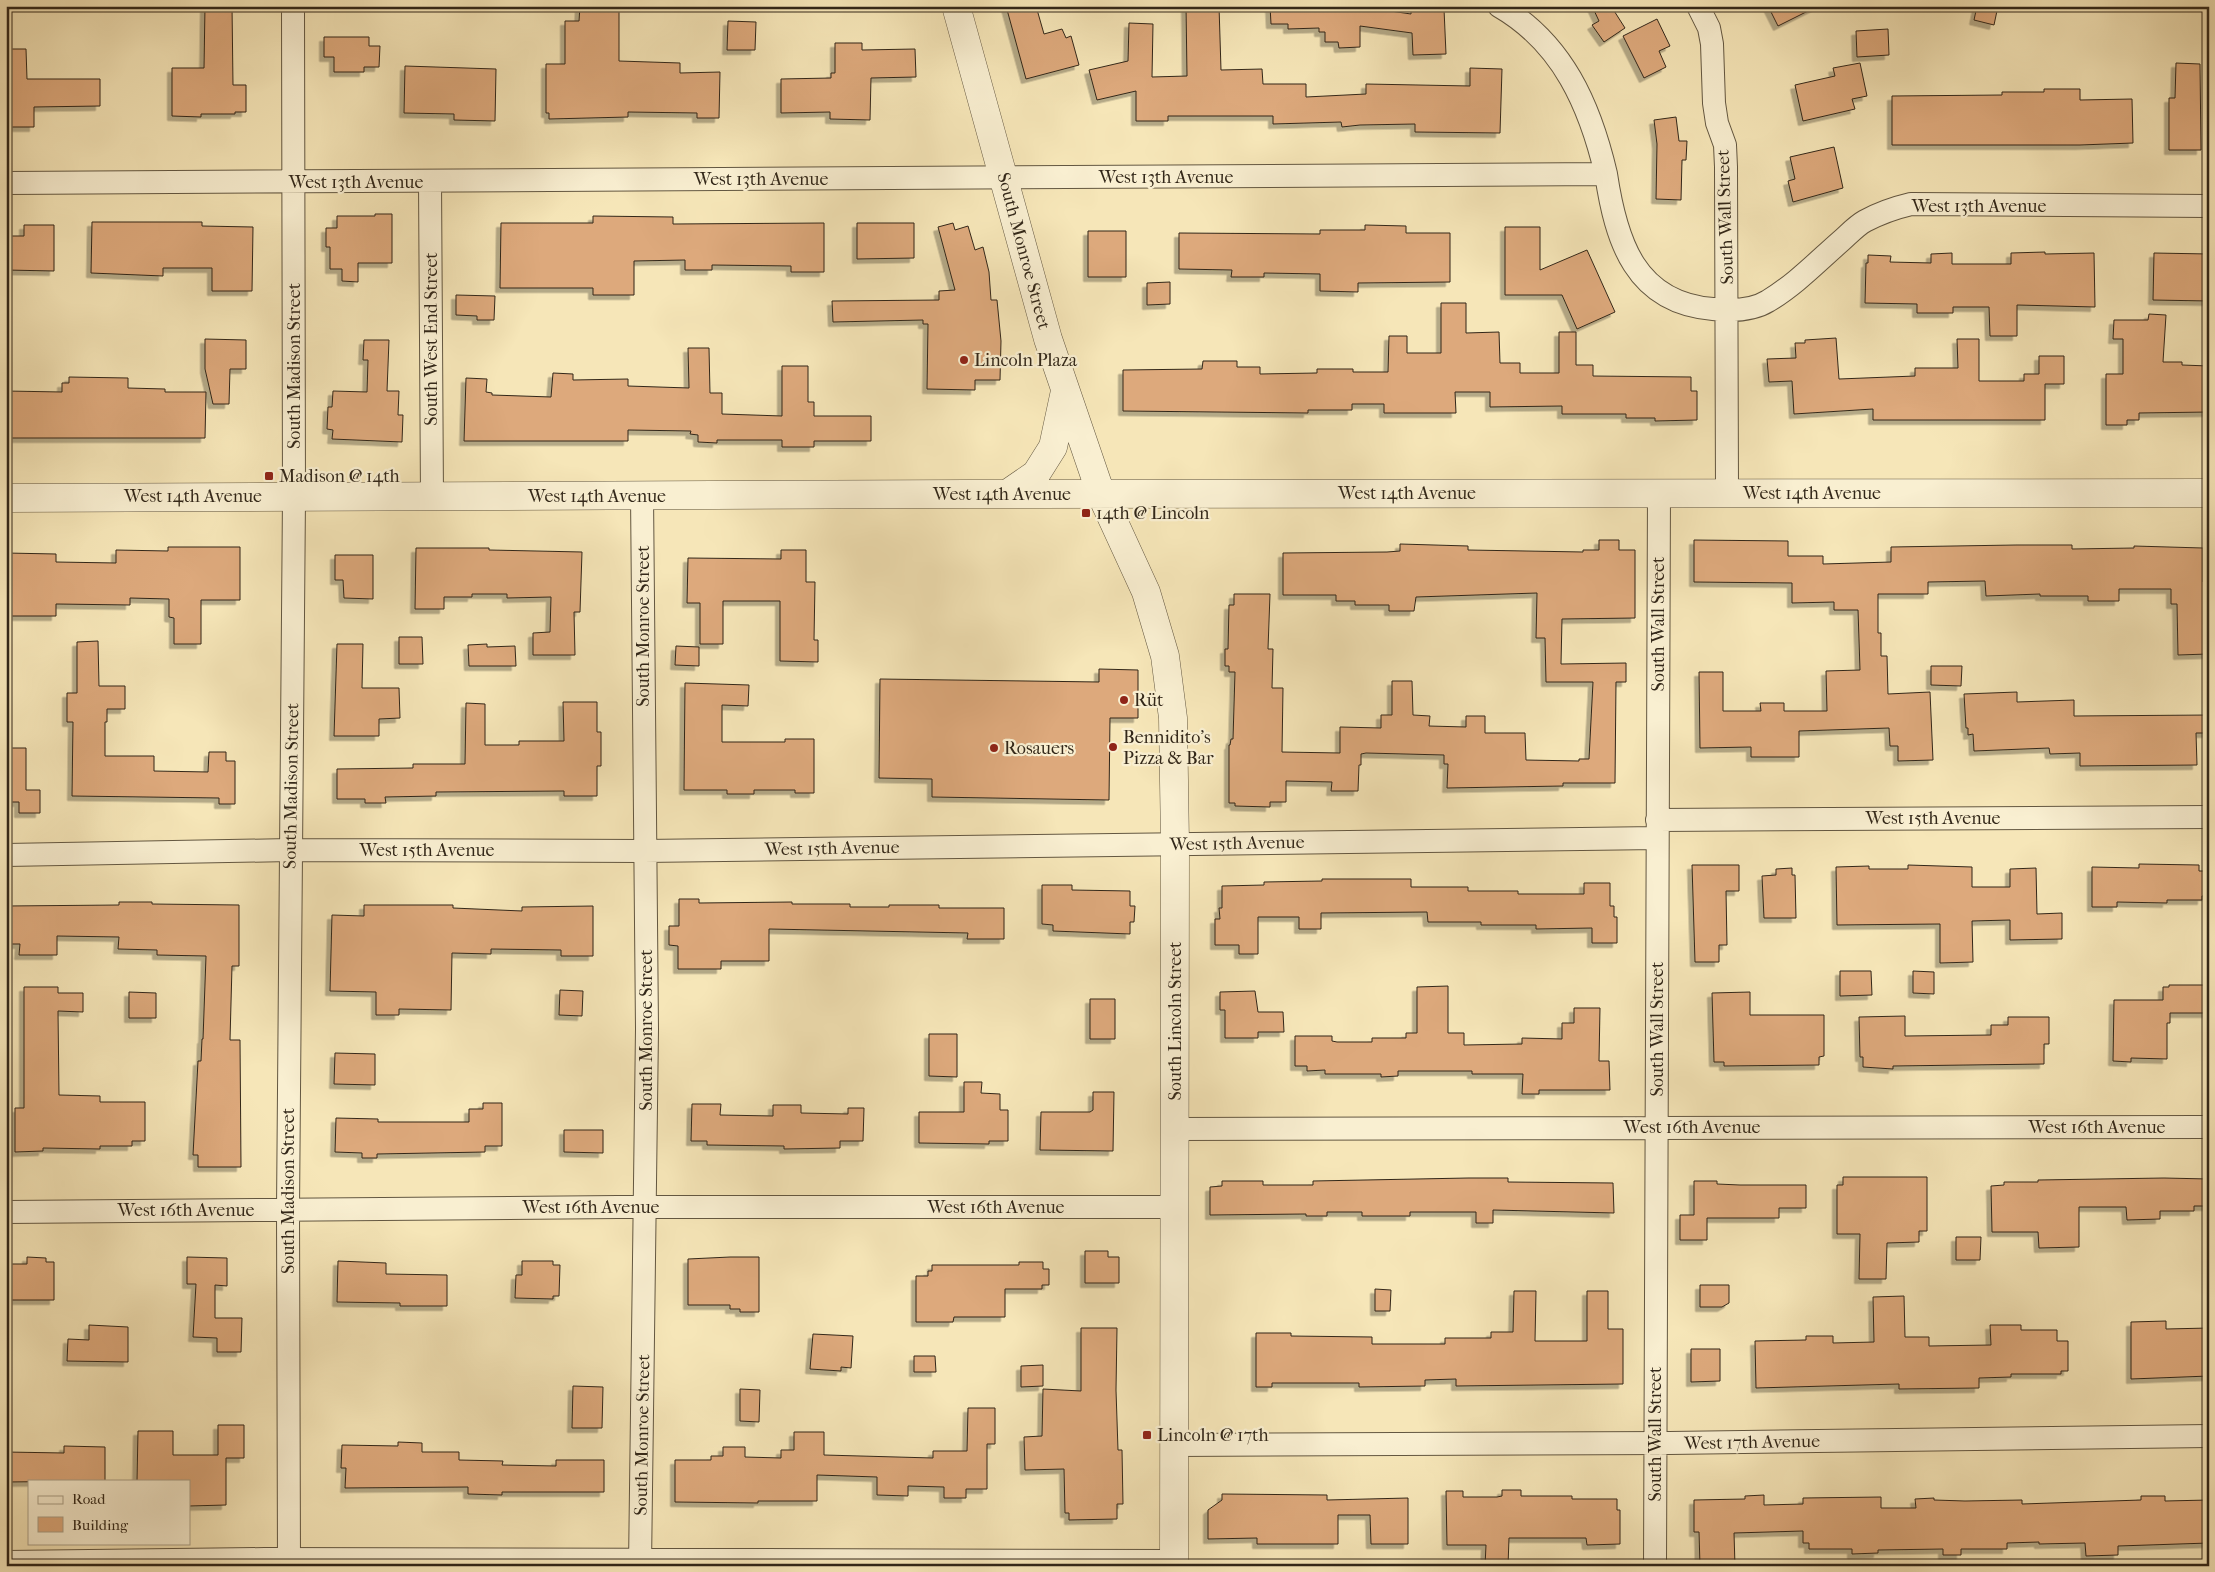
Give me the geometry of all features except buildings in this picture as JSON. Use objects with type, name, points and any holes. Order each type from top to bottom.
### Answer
[{"type":"street","name":"South Madison Street","points":[[289,1562],[288,1210],[294,496],[293,6]]},
{"type":"street","name":"South Monroe Street","points":[[956,6],[1048,339],[1101,494]]},
{"type":"street","points":[[1500,6],[1519,18],[1559,58],[1586,105],[1599,143],[1606,174]]},
{"type":"street","name":"South Wall Street","points":[[1698,6],[1709,28],[1712,44],[1714,103],[1717,123],[1725,145],[1727,492]]},
{"type":"street","name":"West 13th Avenue","points":[[6,183],[1606,174],[1609,195],[1622,240],[1634,267],[1654,288],[1679,303],[1698,308],[1727,310],[1745,309],[1766,302],[1782,292],[1863,222],[1889,209],[1911,204],[2209,206]]},
{"type":"street","name":"South West End Street","points":[[430,181],[432,497]]},
{"type":"street","points":[[1007,494],[1036,474],[1053,447],[1065,391]]},
{"type":"street","name":"South Wall Street","points":[[1655,1566],[1659,492]]},
{"type":"street","name":"West 14th Avenue","points":[[6,498],[1659,492],[2209,493]]},
{"type":"street","name":"South Lincoln Street","points":[[1101,494],[1146,592],[1164,656],[1173,718],[1176,843],[1175,1564]]},
{"type":"street","name":"South Monroe Street","points":[[640,1563],[647,1029],[642,495]]},
{"type":"street","name":"West 15th Avenue","points":[[6,855],[290,850],[644,851],[1176,843],[1657,829],[2209,817]]},
{"type":"street","name":"West 16th Avenue","points":[[1175,1129],[2209,1127]]},
{"type":"street","name":"West 16th Avenue","points":[[6,1212],[644,1207],[1176,1207]]},
{"type":"street","name":"West 17th Avenue","points":[[1175,1445],[1655,1443],[2209,1436]]},
{"type":"street","points":[[6,1562],[1175,1564]]},
{"type":"place","name":"Lincoln Plaza","points":[[964,360]]},
{"type":"place","name":"Madison @ 14th","points":[[269,476]]},
{"type":"place","name":"14th @ Lincoln","points":[[1086,513]]},
{"type":"place","name":"Rüt","points":[[1124,700]]},
{"type":"place","name":"Bennidito's Pizza & Bar","points":[[1113,747]]},
{"type":"place","name":"Rosauers","points":[[994,748]]},
{"type":"place","name":"Lincoln @ 17th","points":[[1147,1435]]}]
